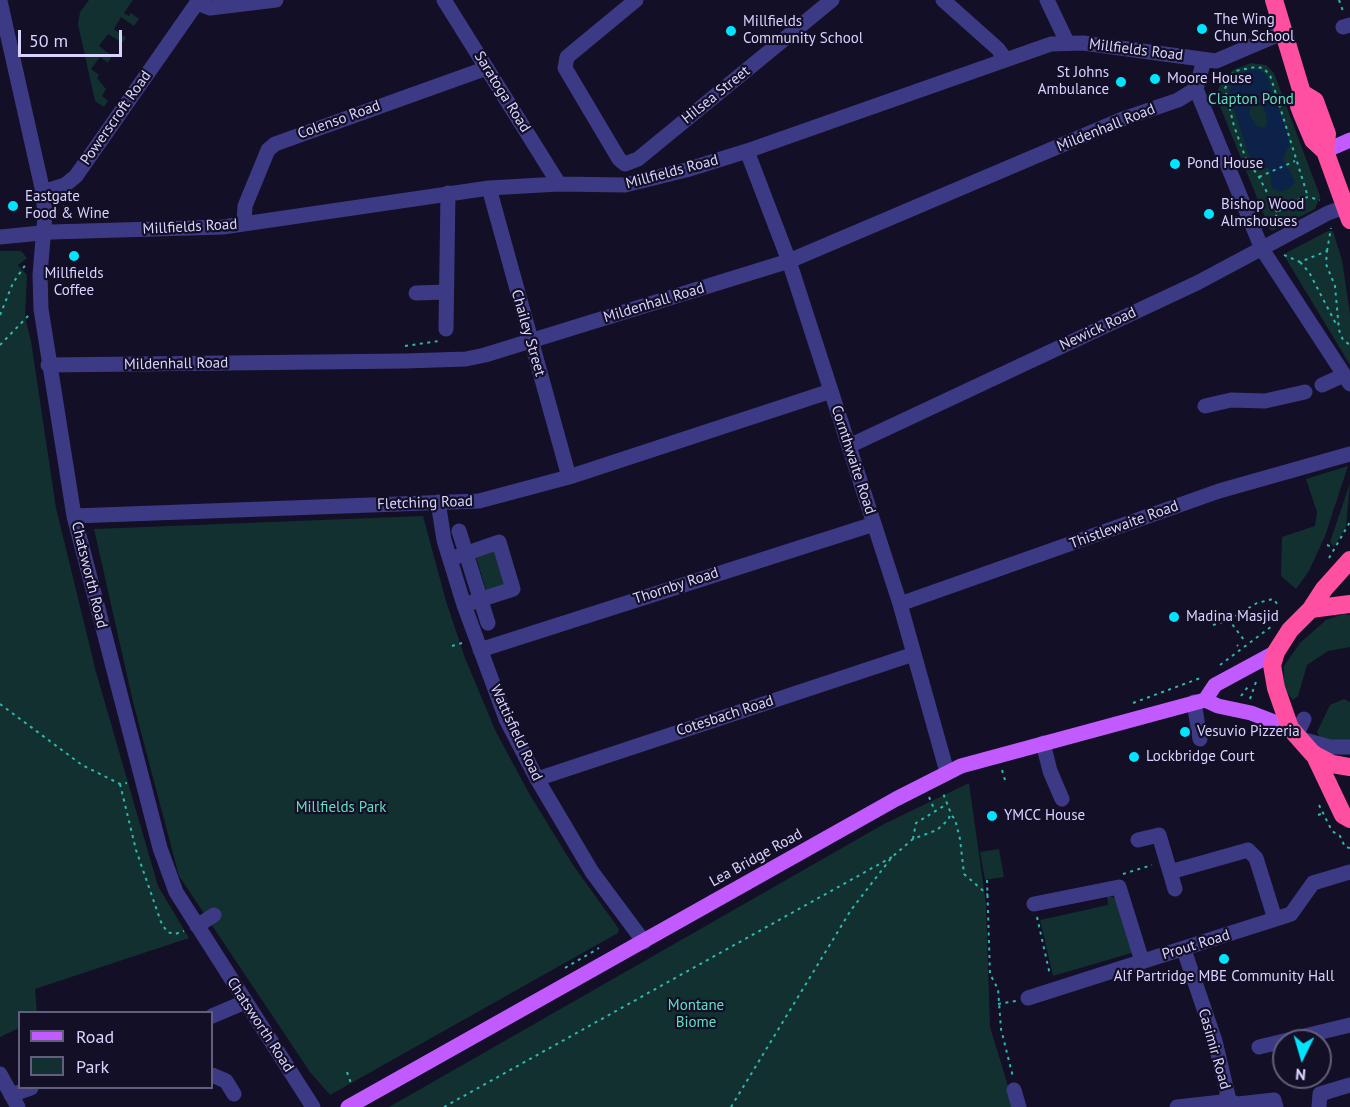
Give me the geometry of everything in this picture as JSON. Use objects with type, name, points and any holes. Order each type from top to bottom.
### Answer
[{"type":"highway","points":[[1274,0],[1302,93],[1299,106],[1308,130],[1325,151],[1348,213]]},
{"type":"highway","points":[[1350,560],[1324,589],[1311,609],[1290,630],[1276,652],[1272,665],[1274,680],[1298,730],[1313,754],[1342,815],[1350,819]]},
{"type":"highway","points":[[1311,609],[1350,604]]},
{"type":"highway","points":[[1313,754],[1332,764],[1350,766]]},
{"type":"main road","points":[[1325,151],[1350,140]]},
{"type":"main road","name":"Lea Bridge Road","points":[[348,1107],[948,772],[1043,743],[1200,701],[1215,685],[1276,652]]},
{"type":"main road","points":[[1200,701],[1251,713],[1298,730]]},
{"type":"street","points":[[198,1],[210,8],[276,0]]},
{"type":"street","name":"Saratoga Road","points":[[444,0],[559,184]]},
{"type":"street","name":"Hilsea Street","points":[[636,0],[567,57],[565,68],[619,159],[625,164],[638,159],[832,0]]},
{"type":"street","points":[[943,0],[998,49],[1005,59]]},
{"type":"street","points":[[1047,0],[1067,42]]},
{"type":"street","name":"Chatsworth Road","points":[[0,1],[43,192],[44,233],[40,275],[48,365],[74,516],[169,880],[191,928],[221,975],[245,1002],[313,1107]]},
{"type":"street","name":"Powerscroft Road","points":[[43,192],[65,185],[76,176],[198,1]]},
{"type":"street","name":"Millfields Road","points":[[0,237],[244,224],[489,188],[559,184],[625,185],[686,170],[747,151],[1051,44],[1067,42],[1216,61],[1284,32]]},
{"type":"street","points":[[1204,60],[1196,89],[1248,221],[1262,249],[1347,379],[1322,386]]},
{"type":"street","name":"Colenso Road","points":[[244,224],[245,207],[268,150],[275,144],[487,69]]},
{"type":"street","name":"Mildenhall Road","points":[[48,365],[405,361],[466,358],[530,342],[789,261],[1123,119],[1178,100],[1196,89]]},
{"type":"street","name":"Cornthwaite Road","points":[[747,151],[789,261],[849,446],[900,604],[948,772]]},
{"type":"street","name":"Chailey Street","points":[[489,188],[569,477]]},
{"type":"street","points":[[446,329],[448,194]]},
{"type":"street","name":"Newick Road","points":[[849,446],[1262,249],[1348,213]]},
{"type":"street","points":[[416,293],[446,292]]},
{"type":"street","name":"Fletching Road","points":[[74,516],[479,501],[569,477],[831,391]]},
{"type":"street","points":[[1205,406],[1231,400],[1265,401],[1305,392]]},
{"type":"street","name":"Thistlewaite Road","points":[[900,604],[1219,491],[1350,454]]},
{"type":"street","name":"Wattisfield Road","points":[[438,502],[450,558],[464,605],[506,719],[537,779],[592,872],[644,942]]},
{"type":"street","name":"Thornby Road","points":[[480,650],[874,524]]},
{"type":"street","points":[[459,531],[488,622]]},
{"type":"street","points":[[450,558],[499,542],[513,589],[464,605]]},
{"type":"street","name":"Cotesbach Road","points":[[537,779],[914,654]]},
{"type":"street","points":[[1200,701],[1200,739]]},
{"type":"street","points":[[1298,730],[1330,747],[1350,747]]},
{"type":"street","points":[[1043,743],[1062,799]]},
{"type":"street","points":[[1138,840],[1159,835],[1175,889]]},
{"type":"street","points":[[1168,866],[1248,850],[1256,858],[1275,919]]},
{"type":"street","name":"Prout Road","points":[[1028,998],[1142,961],[1184,950],[1275,919],[1295,910],[1313,883],[1350,872]]},
{"type":"street","points":[[1034,904],[1119,886],[1142,961]]},
{"type":"street","points":[[191,928],[214,915]]},
{"type":"street","name":"Casimir Road","points":[[1177,1107],[1226,1100],[1228,1096],[1215,1041],[1184,950]]},
{"type":"street","points":[[213,1016],[245,1002]]},
{"type":"street","points":[[1259,1047],[1350,1025]]},
{"type":"street","points":[[0,1074],[14,1101],[30,1089]]},
{"type":"street","points":[[213,1075],[226,1081],[234,1094]]},
{"type":"street","points":[[1319,1107],[1320,1094],[1350,1085]]},
{"type":"street","points":[[1014,1089],[1019,1107]]},
{"type":"street","points":[[1226,1100],[1238,1104],[1274,1100],[1276,1107]]},
{"type":"path","points":[[1277,212],[1259,177],[1246,159],[1226,96],[1226,83],[1240,69],[1263,68],[1272,79],[1308,197]]},
{"type":"path","points":[[1228,128],[1234,126]]},
{"type":"path","points":[[1259,177],[1296,160]]},
{"type":"path","points":[[1272,230],[1277,212],[1294,201],[1308,197],[1320,200]]},
{"type":"path","points":[[1331,231],[1326,264],[1335,286],[1337,325]]},
{"type":"path","points":[[1300,262],[1327,251]]},
{"type":"path","points":[[1286,255],[1300,262],[1309,272],[1343,340],[1350,345]]},
{"type":"path","points":[[0,315],[13,283],[29,260]]},
{"type":"path","points":[[0,345],[28,315]]},
{"type":"path","points":[[405,361],[405,344],[446,340],[446,329]]},
{"type":"path","points":[[1325,565],[1350,522]]},
{"type":"path","points":[[1327,545],[1332,547]]},
{"type":"path","points":[[1213,625],[1228,620],[1257,603],[1273,599],[1280,607]]},
{"type":"path","points":[[1228,620],[1244,640]]},
{"type":"path","points":[[1218,668],[1274,625]]},
{"type":"path","points":[[453,646],[460,643]]},
{"type":"path","points":[[1246,703],[1254,692],[1258,672]]},
{"type":"path","points":[[1130,705],[1206,676]]},
{"type":"path","points":[[1238,701],[1250,684],[1247,679]]},
{"type":"path","points":[[0,704],[82,765],[120,784],[127,783]]},
{"type":"path","points":[[1002,772],[1005,780]]},
{"type":"path","points":[[120,784],[136,850],[162,922],[167,932],[176,934],[191,928]]},
{"type":"path","points":[[943,793],[951,816],[955,819],[964,874],[988,896]]},
{"type":"path","points":[[930,799],[935,811]]},
{"type":"path","points":[[913,839],[916,823],[947,804]]},
{"type":"path","points":[[444,1107],[892,857],[913,839],[938,830],[951,816]]},
{"type":"path","points":[[731,1107],[851,910],[892,857]]},
{"type":"path","points":[[1119,886],[1124,873],[1168,866]]},
{"type":"path","points":[[987,880],[990,974],[998,989],[1001,1029],[1014,1089]]},
{"type":"path","points":[[1034,904],[1054,990]]},
{"type":"path","points":[[347,1072],[352,1086]]},
{"type":"green space","points":[[89,0],[133,0],[124,13],[129,16],[131,13],[139,19],[134,26],[121,17],[114,29],[126,38],[122,43],[108,34],[99,46],[112,56],[108,63],[100,57],[91,69],[99,75],[97,78],[106,89],[102,96],[108,101],[104,107],[95,101],[78,24],[80,12]]},
{"type":"green space","name":"Clapton Pond","points":[[1251,63],[1266,65],[1274,73],[1320,196],[1315,209],[1274,230],[1270,230],[1219,104],[1218,90],[1223,79],[1233,70]]},
{"type":"green space","points":[[1328,231],[1333,231],[1342,260],[1350,314],[1350,365],[1285,257],[1286,253]]},
{"type":"green space","points":[[0,251],[21,251],[27,258],[18,265],[27,275],[25,317],[31,341],[56,508],[96,672],[158,886],[189,938],[35,989],[37,1011],[18,1011],[18,1028],[0,1037]]},
{"type":"green space","points":[[1348,466],[1325,536],[1309,571],[1296,589],[1281,576],[1282,537],[1315,526],[1317,512],[1306,479]]},
{"type":"green space","points":[[1350,483],[1346,527],[1334,547],[1330,542]]},
{"type":"green space","name":"Millfields Park","points":[[423,516],[446,601],[465,658],[496,732],[530,795],[573,865],[619,929],[618,933],[330,1095],[310,1072],[179,876],[133,702],[94,529]]},
{"type":"green space","points":[[497,547],[509,587],[487,593],[475,554]]},
{"type":"green space","points":[[1344,614],[1350,615],[1350,647],[1328,651],[1307,665],[1298,696],[1293,700],[1284,689],[1284,666],[1300,643],[1326,620]]},
{"type":"green space","points":[[1344,699],[1350,702],[1350,740],[1341,743],[1320,738],[1317,732],[1330,705]]},
{"type":"green space","name":"Montane Biome","points":[[969,783],[986,904],[990,1027],[1013,1102],[1012,1107],[389,1107],[884,824]]},
{"type":"green space","points":[[999,849],[1004,877],[985,880],[980,852]]},
{"type":"green space","points":[[1107,895],[1119,900],[1135,952],[1053,976],[1040,920],[1108,905]]},
{"type":"water","name":"Clapton Pond","points":[[1250,69],[1260,70],[1267,76],[1288,135],[1289,145],[1283,160],[1295,181],[1292,187],[1280,192],[1272,188],[1270,169],[1254,164],[1250,159],[1230,97],[1229,88],[1233,77]],"holes":[[[1253,103],[1262,106],[1266,113],[1267,123],[1264,128],[1258,127],[1249,111]]]},
{"type":"place","name":"The Wing Chun School","points":[[1202,29]]},
{"type":"place","name":"Millfields Community School","points":[[731,31]]},
{"type":"place","name":"Moore House","points":[[1155,79]]},
{"type":"place","name":"St Johns Ambulance","points":[[1121,82]]},
{"type":"place","name":"Pond House","points":[[1175,164]]},
{"type":"place","name":"Eastgate Food & Wine","points":[[13,206]]},
{"type":"place","name":"Bishop Wood Almshouses","points":[[1209,214]]},
{"type":"place","name":"Millfields Coffee","points":[[74,256]]},
{"type":"place","name":"Madina Masjid","points":[[1174,617]]},
{"type":"place","name":"Vesuvio Pizzeria","points":[[1185,732]]},
{"type":"place","name":"Lockbridge Court","points":[[1134,757]]},
{"type":"place","name":"YMCC House","points":[[992,816]]},
{"type":"place","name":"Alf Partridge MBE Community Hall","points":[[1224,959]]}]
